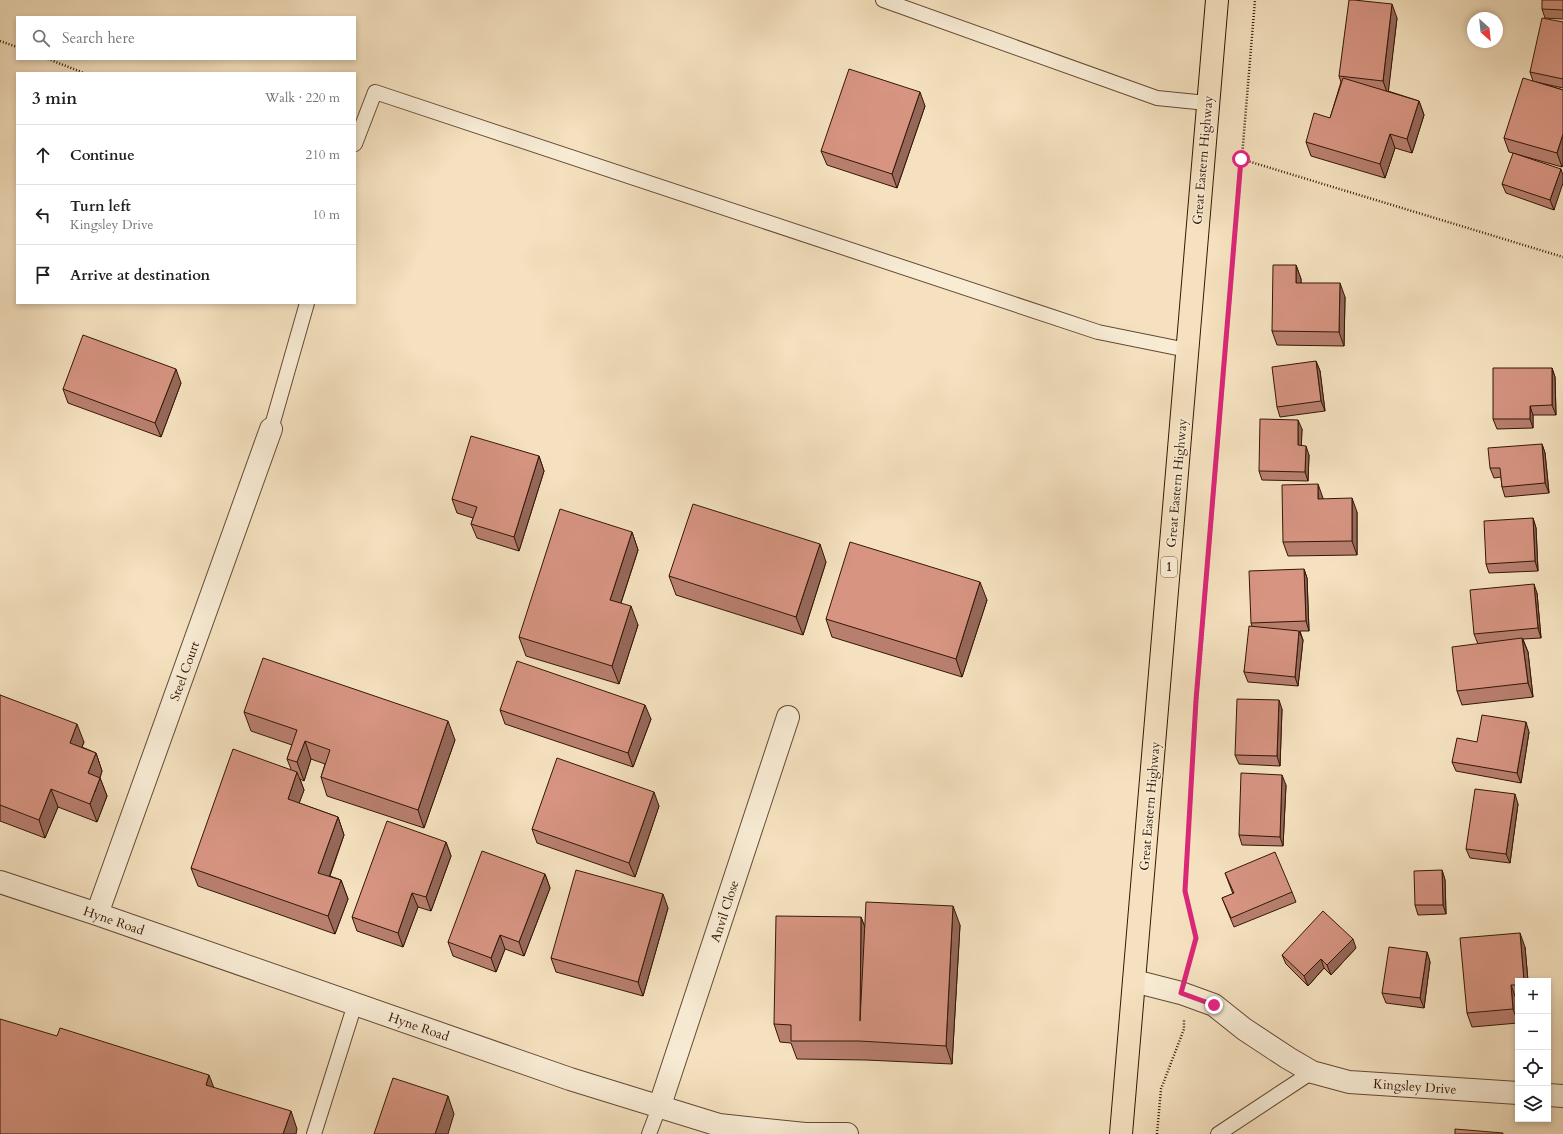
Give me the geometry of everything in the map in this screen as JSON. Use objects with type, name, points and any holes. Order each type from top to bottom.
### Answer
[{"type":"highway","name":"Great Eastern Highway","points":[[1121,1134],[1207,103],[1217,0]]},
{"type":"street","name":"Steel Court","points":[[97,914],[271,429]]},
{"type":"street","name":"Anvil Close","points":[[660,1105],[788,717]]},
{"type":"street","name":"Hyne Road","points":[[0,882],[97,914],[570,1079],[660,1105],[719,1125],[805,1134],[847,1134]]},
{"type":"street","name":"Kingsley Drive","points":[[1134,981],[1181,993],[1214,1005],[1244,1029],[1312,1072],[1349,1082],[1515,1093]]},
{"type":"street","points":[[1551,1095],[1563,1096]]},
{"type":"lane","points":[[883,0],[1157,98],[1207,103]]},
{"type":"lane","points":[[356,141],[375,92],[1098,332],[1187,350]]},
{"type":"lane","points":[[271,429],[307,304]]},
{"type":"lane","points":[[314,1134],[355,1004]]},
{"type":"lane","points":[[1218,1134],[1312,1072]]},
{"type":"lane","points":[[649,1134],[660,1105]]},
{"type":"path","points":[[1157,1134],[1161,1089],[1184,1029],[1181,993],[1196,938],[1185,891],[1196,700],[1255,0]]},
{"type":"path","points":[[0,41],[16,47]]},
{"type":"path","points":[[51,60],[81,72]]},
{"type":"path","points":[[1241,159],[1563,257]]},
{"type":"building","points":[[1349,0],[1392,4],[1383,81],[1339,76]]},
{"type":"building","points":[[1542,0],[1563,0],[1563,10],[1542,9]]},
{"type":"building","points":[[1542,18],[1563,22],[1563,79],[1530,72]]},
{"type":"building","points":[[849,69],[920,92],[892,174],[821,151]]},
{"type":"building","points":[[1343,78],[1419,101],[1407,139],[1390,134],[1380,164],[1306,142],[1314,113],[1330,118]]},
{"type":"building","points":[[1523,78],[1563,90],[1563,134],[1557,153],[1504,138]]},
{"type":"building","points":[[1513,153],[1561,169],[1550,200],[1502,184]]},
{"type":"building","points":[[1273,265],[1296,265],[1296,283],[1340,283],[1339,332],[1272,331]]},
{"type":"building","points":[[83,335],[176,369],[155,423],[63,389]]},
{"type":"building","points":[[1316,361],[1321,401],[1277,407],[1272,367]]},
{"type":"building","points":[[1493,368],[1552,368],[1552,405],[1530,406],[1530,419],[1493,419]]},
{"type":"building","points":[[1260,419],[1298,420],[1298,445],[1306,446],[1305,472],[1259,471]]},
{"type":"building","points":[[471,436],[539,456],[514,537],[471,524],[477,507],[452,499]]},
{"type":"building","points":[[1542,444],[1545,483],[1502,487],[1500,468],[1490,468],[1488,448]]},
{"type":"building","points":[[1318,484],[1318,499],[1352,498],[1352,541],[1283,542],[1282,485]]},
{"type":"building","points":[[693,504],[820,544],[796,617],[669,576]]},
{"type":"building","points":[[560,509],[632,532],[610,600],[631,606],[612,666],[519,637]]},
{"type":"building","points":[[1533,518],[1535,561],[1486,564],[1484,521]]},
{"type":"building","points":[[850,542],[980,582],[956,659],[826,619]]},
{"type":"building","points":[[1304,569],[1306,621],[1251,623],[1249,571]]},
{"type":"building","points":[[1534,584],[1538,628],[1474,634],[1470,590]]},
{"type":"building","points":[[1249,626],[1299,631],[1295,677],[1244,672]]},
{"type":"building","points":[[1522,638],[1528,683],[1457,691],[1452,647]]},
{"type":"building","points":[[263,658],[448,721],[418,810],[321,777],[330,750],[305,741],[297,762],[287,759],[297,730],[244,712]]},
{"type":"building","points":[[517,661],[645,705],[628,753],[500,710]]},
{"type":"building","points":[[0,695],[77,724],[70,743],[96,753],[88,773],[100,778],[90,804],[51,789],[39,820],[0,805]]},
{"type":"building","points":[[1237,699],[1279,700],[1277,756],[1235,755]]},
{"type":"building","points":[[1482,715],[1526,722],[1517,773],[1452,762],[1457,738],[1477,742]]},
{"type":"building","points":[[233,749],[297,772],[288,799],[338,817],[318,873],[341,880],[328,916],[191,868]]},
{"type":"building","points":[[557,758],[654,792],[629,863],[532,829]]},
{"type":"building","points":[[1241,773],[1282,775],[1280,837],[1239,835]]},
{"type":"building","points":[[1475,789],[1515,794],[1506,854],[1466,849]]},
{"type":"building","points":[[387,821],[446,842],[426,897],[412,893],[398,933],[352,917]]},
{"type":"building","points":[[482,851],[545,874],[519,942],[500,935],[491,958],[448,942]]},
{"type":"building","points":[[1275,852],[1292,892],[1231,918],[1222,898],[1234,893],[1225,873]]},
{"type":"building","points":[[576,870],[663,894],[638,982],[551,958]]},
{"type":"building","points":[[1442,870],[1443,905],[1415,905],[1414,871]]},
{"type":"building","points":[[866,902],[953,906],[946,1046],[859,1041],[791,1041],[791,1025],[774,1024],[776,916],[861,917],[860,1021]]},
{"type":"building","points":[[1323,911],[1353,939],[1327,965],[1321,959],[1304,976],[1282,955]]},
{"type":"building","points":[[1520,933],[1524,978],[1515,978],[1515,985],[1511,985],[1513,1009],[1467,1013],[1460,938]]},
{"type":"building","points":[[1389,947],[1427,952],[1420,998],[1382,993]]},
{"type":"building","points":[[0,1019],[57,1036],[60,1028],[209,1075],[206,1085],[291,1111],[283,1134],[0,1134]]},
{"type":"building","points":[[393,1078],[448,1096],[435,1134],[374,1134]]},
{"type":"building","points":[[1455,1129],[1503,1133],[1503,1134],[1455,1134]]},
{"type":"route","points":[[1214,1005],[1181,993],[1196,938],[1185,891],[1196,700],[1241,159]]}]
